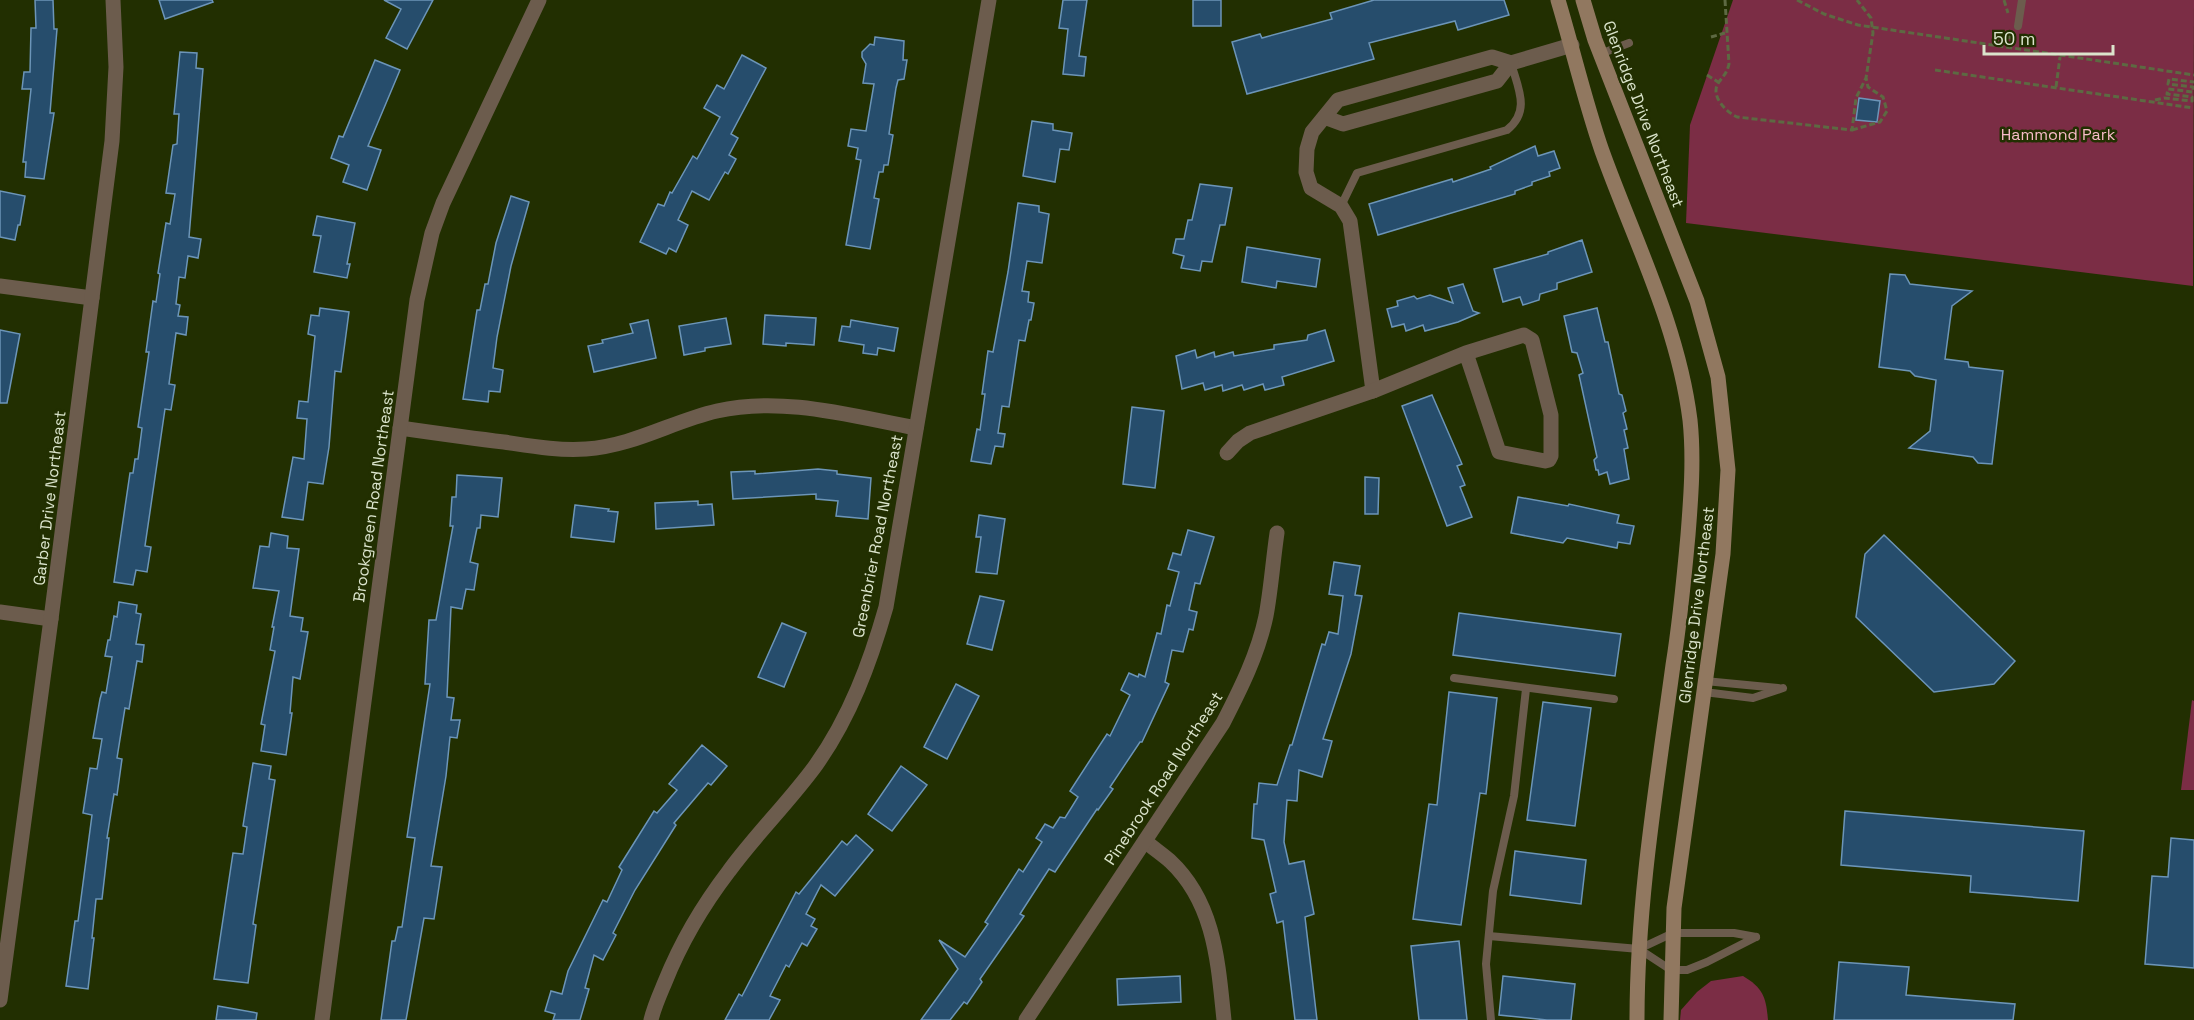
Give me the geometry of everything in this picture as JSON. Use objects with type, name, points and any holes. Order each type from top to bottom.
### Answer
[{"type":"main road","name":"Glenridge Drive Northeast","points":[[1558,0],[1602,149],[1665,312],[1682,376],[1690,420],[1692,488],[1682,610],[1647,847],[1639,949],[1637,1020]]},
{"type":"main road","name":"Glenridge Drive Northeast","points":[[1584,0],[1600,54],[1697,302],[1718,377],[1728,470],[1723,554],[1674,908],[1671,1020]]},
{"type":"street","name":"Garber Drive Northeast","points":[[0,1000],[4,933],[51,619],[112,141],[116,67],[113,0]]},
{"type":"street","name":"Brookgreen Road Northeast","points":[[322,1020],[417,300],[432,233],[443,203],[539,0]]},
{"type":"street","name":"Greenbrier Road Northeast","points":[[651,1020],[674,960],[702,909],[729,870],[816,765],[839,728],[858,690],[874,649],[886,607],[989,0]]},
{"type":"street","points":[[1373,391],[1350,221],[1341,206],[1311,188],[1306,172],[1307,149],[1312,132],[1338,100],[1492,57],[1511,63],[1572,45]]},
{"type":"street","points":[[1324,117],[1343,124],[1497,81],[1511,63]]},
{"type":"street","points":[[0,286],[92,298]]},
{"type":"street","points":[[1227,453],[1238,441],[1250,433],[1373,391],[1466,353],[1524,336],[1532,340],[1551,415],[1551,456],[1549,460],[1499,452],[1466,353]]},
{"type":"street","points":[[400,428],[550,449],[587,450],[632,441],[715,411],[742,406],[768,405],[807,408],[916,428]]},
{"type":"street","name":"Pinebrook Road Northeast","points":[[1026,1020],[1223,723],[1244,682],[1266,615],[1277,533]]},
{"type":"street","points":[[0,612],[51,619]]},
{"type":"street","points":[[1145,841],[1172,862],[1191,887],[1207,917],[1216,947],[1224,1020]]},
{"type":"lane","points":[[2018,26],[2022,0]]},
{"type":"lane","points":[[1600,54],[1629,43]]},
{"type":"lane","points":[[1341,206],[1357,173],[1507,130],[1520,114],[1522,101],[1511,63]]},
{"type":"lane","points":[[1454,678],[1614,699]]},
{"type":"lane","points":[[1705,687],[1783,688],[1753,698],[1705,687]]},
{"type":"lane","points":[[1491,1020],[1486,964],[1493,891],[1514,796],[1526,689]]},
{"type":"lane","points":[[1489,936],[1639,949],[1671,970],[1687,970],[1756,937],[1734,933],[1673,933],[1639,949]]},
{"type":"path","points":[[1725,0],[1728,68],[1718,82],[1716,92],[1727,113],[1737,117],[1852,130],[1880,122],[1887,111],[1883,97],[1868,87],[1866,78]]},
{"type":"path","points":[[1797,0],[1824,14],[1858,25],[2194,75]]},
{"type":"path","points":[[1852,130],[1856,98],[1866,78],[1873,33],[1870,18],[1857,0]]},
{"type":"path","points":[[1712,37],[1725,33]]},
{"type":"path","points":[[2056,87],[2060,56]]},
{"type":"path","points":[[1935,70],[2193,108]]},
{"type":"path","points":[[1707,75],[1718,82]]},
{"type":"path","points":[[2152,101],[2164,98],[2192,101],[2192,97],[2167,94],[2168,89],[2193,92],[2193,87],[2168,84],[2169,79],[2194,82]]},
{"type":"green space","name":"Hammond Park","points":[[1733,0],[2194,0],[2193,286],[1686,223],[1690,125]]},
{"type":"green space","points":[[2192,700],[2194,701],[2194,790],[2181,790]]},
{"type":"green space","points":[[1743,976],[1762,994],[1768,1020],[1680,1020],[1681,1010],[1697,992],[1711,981]]},
{"type":"building","points":[[35,0],[53,0],[54,29],[57,29],[50,113],[54,113],[44,179],[25,177],[26,162],[23,162],[31,89],[22,89],[24,72],[30,72],[31,28],[36,28]]},
{"type":"building","points":[[159,0],[212,0],[213,2],[165,19]]},
{"type":"building","points":[[384,0],[433,0],[407,49],[386,38],[401,9]]},
{"type":"building","points":[[1063,0],[1087,0],[1079,56],[1086,57],[1084,76],[1063,74],[1068,29],[1059,28]]},
{"type":"building","points":[[1193,0],[1221,0],[1221,26],[1193,26]]},
{"type":"building","points":[[1374,0],[1504,0],[1509,15],[1458,30],[1455,21],[1369,43],[1374,59],[1247,94],[1232,42],[1260,34],[1262,38],[1332,19],[1330,13]]},
{"type":"building","points":[[875,37],[904,41],[903,60],[907,60],[904,79],[898,80],[896,88],[889,134],[893,135],[888,165],[884,165],[883,172],[879,172],[874,198],[879,199],[870,249],[846,245],[861,160],[856,159],[858,148],[848,146],[851,129],[866,131],[874,84],[863,83],[866,64],[862,52],[870,44],[874,45]]},
{"type":"building","points":[[180,52],[197,53],[196,68],[203,69],[189,237],[201,239],[198,258],[188,256],[185,278],[179,277],[176,304],[180,305],[178,316],[188,317],[186,335],[176,333],[169,384],[175,385],[171,410],[165,409],[145,546],[151,547],[147,572],[136,570],[133,585],[114,582],[130,473],[133,473],[135,459],[138,459],[142,428],[138,427],[149,352],[146,352],[153,301],[156,302],[166,223],[170,224],[175,194],[166,193],[173,145],[177,144],[179,114],[174,114]]},
{"type":"building","points":[[742,55],[766,68],[731,134],[738,138],[729,155],[736,159],[728,174],[725,172],[709,200],[692,191],[678,220],[688,225],[676,252],[669,248],[666,254],[640,242],[658,204],[664,206],[670,192],[672,193],[693,156],[697,159],[720,117],[704,108],[717,85],[724,89]]},
{"type":"building","points":[[375,60],[400,70],[368,146],[381,150],[367,190],[343,182],[349,165],[331,158],[339,136],[343,137]]},
{"type":"building","points":[[1859,98],[1880,101],[1877,122],[1856,120]]},
{"type":"building","points":[[1032,121],[1053,124],[1053,130],[1072,133],[1069,150],[1060,149],[1055,182],[1023,176]]},
{"type":"building","points":[[1535,146],[1538,156],[1554,151],[1560,168],[1549,172],[1550,176],[1532,182],[1532,185],[1515,191],[1515,194],[1378,235],[1369,204],[1452,179],[1453,182],[1491,169],[1490,167]]},
{"type":"building","points":[[1200,184],[1232,188],[1225,225],[1220,225],[1212,262],[1202,261],[1200,271],[1181,268],[1184,256],[1173,253],[1176,239],[1184,239],[1188,220],[1192,220]]},
{"type":"building","points":[[0,191],[25,196],[15,240],[0,237]]},
{"type":"building","points":[[511,196],[529,202],[511,266],[497,337],[493,368],[503,370],[500,392],[489,391],[488,402],[463,399],[477,310],[480,310],[485,284],[488,284],[496,243]]},
{"type":"building","points":[[1018,203],[1039,206],[1039,212],[1049,214],[1042,263],[1027,261],[1022,291],[1029,292],[1028,302],[1034,303],[1031,320],[1029,320],[1025,341],[1019,340],[1009,407],[1002,406],[998,433],[1005,434],[1003,447],[995,446],[991,464],[971,461],[977,429],[980,430],[988,351],[993,352]]},
{"type":"building","points":[[317,216],[355,223],[347,264],[350,264],[347,278],[314,272],[321,236],[313,235]]},
{"type":"building","points":[[1582,240],[1592,272],[1557,283],[1557,289],[1540,294],[1539,300],[1523,305],[1520,297],[1503,302],[1494,269],[1548,254],[1548,252]]},
{"type":"building","points":[[1247,247],[1320,259],[1316,287],[1277,281],[1276,288],[1242,282]]},
{"type":"building","points":[[1890,274],[1905,275],[1910,284],[1972,291],[1952,306],[1945,359],[1968,362],[1969,367],[2003,371],[1992,464],[1978,463],[1973,457],[1909,448],[1930,431],[1936,380],[1915,376],[1910,371],[1879,367]]},
{"type":"building","points":[[1463,284],[1473,311],[1479,313],[1458,322],[1425,331],[1423,325],[1406,331],[1404,324],[1392,327],[1387,309],[1398,306],[1397,301],[1414,296],[1417,299],[1430,295],[1453,303],[1448,288]]},
{"type":"building","points":[[320,308],[349,312],[341,372],[335,371],[329,447],[323,484],[308,482],[303,520],[282,517],[293,457],[304,459],[307,419],[297,418],[299,401],[308,402],[315,336],[308,334],[311,315],[319,316]]},
{"type":"building","points":[[1597,308],[1605,342],[1608,342],[1619,394],[1622,395],[1626,411],[1623,413],[1628,448],[1624,449],[1629,479],[1610,484],[1607,472],[1599,475],[1596,470],[1594,460],[1597,457],[1579,375],[1583,373],[1577,353],[1572,352],[1564,316]]},
{"type":"building","points":[[765,315],[816,318],[814,345],[763,344]]},
{"type":"building","points":[[726,318],[731,344],[705,348],[705,351],[684,355],[679,326]]},
{"type":"building","points":[[648,320],[656,358],[594,372],[588,346],[603,343],[602,340],[633,333],[630,324]]},
{"type":"building","points":[[851,320],[898,328],[894,351],[878,348],[877,355],[863,353],[864,345],[839,341],[842,326],[850,327]]},
{"type":"building","points":[[0,330],[20,334],[7,403],[0,403]]},
{"type":"building","points":[[1325,330],[1334,361],[1282,377],[1284,385],[1265,390],[1263,384],[1244,390],[1242,385],[1223,391],[1222,385],[1205,390],[1203,383],[1182,389],[1176,356],[1195,350],[1197,358],[1214,352],[1215,357],[1233,352],[1234,356],[1274,349],[1274,345],[1307,340],[1308,335]]},
{"type":"building","points":[[1432,395],[1462,464],[1457,466],[1465,485],[1460,487],[1472,517],[1447,526],[1402,406]]},
{"type":"building","points":[[1132,407],[1164,411],[1155,488],[1123,484]]},
{"type":"building","points":[[818,469],[871,478],[868,519],[836,516],[838,501],[816,499],[816,494],[733,499],[731,472],[755,471],[755,474]]},
{"type":"building","points":[[457,475],[502,478],[498,517],[481,515],[480,528],[477,528],[470,562],[478,564],[474,590],[466,589],[462,609],[451,607],[447,697],[454,698],[451,720],[460,720],[457,738],[450,737],[431,866],[442,867],[434,919],[424,918],[406,1020],[381,1020],[392,941],[395,941],[398,927],[402,927],[415,838],[407,837],[430,684],[425,684],[429,620],[436,620],[453,526],[450,526],[452,497],[456,497]]},
{"type":"building","points":[[1365,477],[1379,478],[1378,514],[1365,514]]},
{"type":"building","points":[[1518,497],[1568,506],[1569,504],[1619,515],[1617,523],[1634,526],[1630,544],[1618,542],[1617,548],[1567,538],[1563,543],[1511,533]]},
{"type":"building","points":[[698,501],[698,505],[712,504],[714,525],[656,529],[655,503]]},
{"type":"building","points":[[575,505],[618,512],[614,542],[571,537]]},
{"type":"building","points":[[979,515],[1005,519],[997,574],[976,572],[981,537],[976,537]]},
{"type":"building","points":[[1188,530],[1214,537],[1200,584],[1195,583],[1189,610],[1197,612],[1193,630],[1189,629],[1183,652],[1172,650],[1165,682],[1169,684],[1142,742],[1110,787],[1113,789],[1055,872],[1049,869],[1020,914],[1024,916],[980,979],[982,982],[967,1004],[964,1002],[950,1020],[921,1020],[958,969],[939,940],[965,957],[988,924],[985,922],[1019,869],[1023,872],[1042,842],[1036,838],[1045,824],[1053,828],[1060,817],[1065,818],[1078,797],[1070,791],[1107,734],[1110,736],[1130,695],[1121,690],[1129,673],[1145,677],[1157,633],[1161,634],[1167,605],[1170,606],[1179,572],[1168,569],[1173,553],[1181,555]]},
{"type":"building","points":[[271,533],[288,536],[287,548],[299,549],[290,616],[303,618],[301,631],[308,632],[300,679],[293,677],[290,713],[292,713],[286,755],[261,751],[265,725],[261,724],[275,651],[270,650],[279,591],[253,588],[260,546],[269,547]]},
{"type":"building","points":[[1884,535],[2015,661],[1994,684],[1934,692],[1856,617],[1865,554]]},
{"type":"building","points":[[1334,562],[1360,566],[1355,595],[1362,596],[1351,654],[1323,739],[1332,741],[1322,777],[1299,770],[1297,801],[1287,800],[1284,842],[1289,864],[1304,861],[1314,914],[1305,917],[1317,1020],[1295,1020],[1283,921],[1277,923],[1270,894],[1276,892],[1264,840],[1252,838],[1254,804],[1257,804],[1259,783],[1277,785],[1290,745],[1292,745],[1322,644],[1325,645],[1329,632],[1338,634],[1343,596],[1329,594]]},
{"type":"building","points":[[980,596],[1004,601],[992,650],[967,644]]},
{"type":"building","points":[[119,602],[137,605],[136,613],[141,614],[136,644],[144,645],[142,662],[137,661],[129,709],[125,708],[117,758],[122,759],[117,795],[114,794],[107,838],[109,838],[102,899],[96,899],[88,989],[66,986],[75,921],[78,921],[92,815],[83,813],[90,768],[97,769],[102,739],[93,738],[102,692],[106,693],[112,657],[105,656],[114,616],[117,617]]},
{"type":"building","points":[[1459,613],[1621,634],[1615,676],[1453,655]]},
{"type":"building","points":[[782,623],[806,633],[784,687],[758,677]]},
{"type":"building","points":[[956,684],[979,696],[947,759],[924,747]]},
{"type":"building","points":[[1449,692],[1497,698],[1486,794],[1480,793],[1461,925],[1413,919],[1429,804],[1437,805]]},
{"type":"building","points":[[1543,702],[1591,708],[1575,826],[1527,820]]},
{"type":"building","points":[[702,745],[727,766],[711,785],[708,783],[674,823],[676,825],[635,890],[613,933],[616,935],[603,960],[594,955],[585,988],[589,989],[580,1020],[553,1020],[555,1014],[545,1011],[551,991],[562,994],[568,971],[603,900],[607,902],[622,870],[619,867],[654,811],[657,813],[677,790],[669,784]]},
{"type":"building","points":[[253,763],[271,766],[269,779],[275,780],[253,924],[256,925],[248,983],[214,979],[233,853],[243,854],[247,827],[243,826]]},
{"type":"building","points":[[901,766],[927,785],[892,831],[868,814]]},
{"type":"building","points":[[1845,811],[2084,831],[2078,901],[1970,892],[1971,876],[1841,865]]},
{"type":"building","points":[[856,835],[873,850],[835,896],[821,885],[806,914],[815,919],[811,926],[817,929],[807,946],[802,943],[789,967],[786,965],[770,996],[780,1000],[769,1020],[725,1020],[739,994],[742,996],[796,892],[799,894],[842,841],[847,845]]},
{"type":"building","points":[[2171,838],[2194,840],[2194,968],[2145,964],[2152,876],[2168,877]]},
{"type":"building","points":[[1515,851],[1586,860],[1581,904],[1510,895]]},
{"type":"building","points":[[1459,941],[1467,1020],[1419,1020],[1411,946]]},
{"type":"building","points":[[1839,962],[1909,967],[1906,995],[2015,1004],[2013,1020],[1834,1020]]},
{"type":"building","points":[[1180,976],[1181,1002],[1118,1005],[1117,979]]},
{"type":"building","points":[[1503,976],[1575,984],[1571,1020],[1499,1015]]},
{"type":"building","points":[[218,1006],[257,1013],[256,1020],[216,1020]]}]
